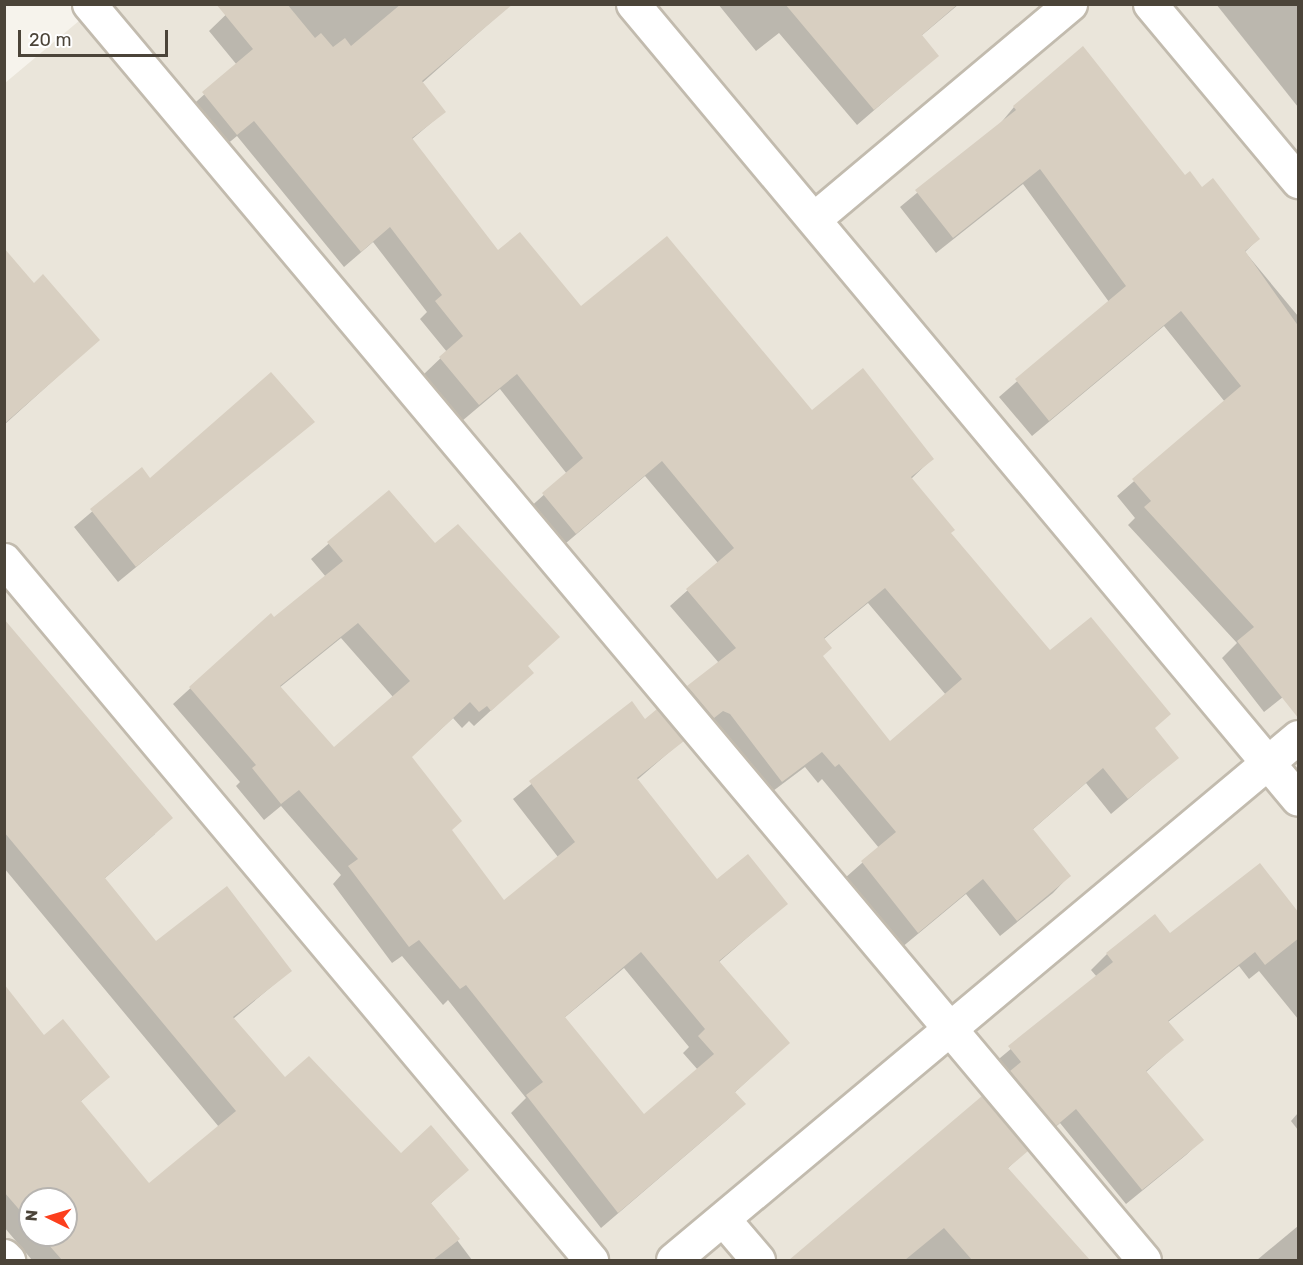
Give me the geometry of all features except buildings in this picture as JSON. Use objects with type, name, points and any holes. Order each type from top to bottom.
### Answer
[{"type":"street","points":[[89,4],[1144,1260]]},
{"type":"street","points":[[633,4],[815,218],[1299,799]]},
{"type":"street","points":[[815,218],[1070,4]]},
{"type":"street","points":[[1150,4],[1299,181]]},
{"type":"street","points":[[4,560],[591,1260]]},
{"type":"street","points":[[673,1260],[951,1032],[1299,737]]},
{"type":"street","points":[[723,1219],[758,1260]]},
{"type":"street","points":[[4,1256],[8,1260]]},
{"type":"shaded area","points":[[98,5],[1298,5],[1298,1260],[5,1260],[5,83]]}]
